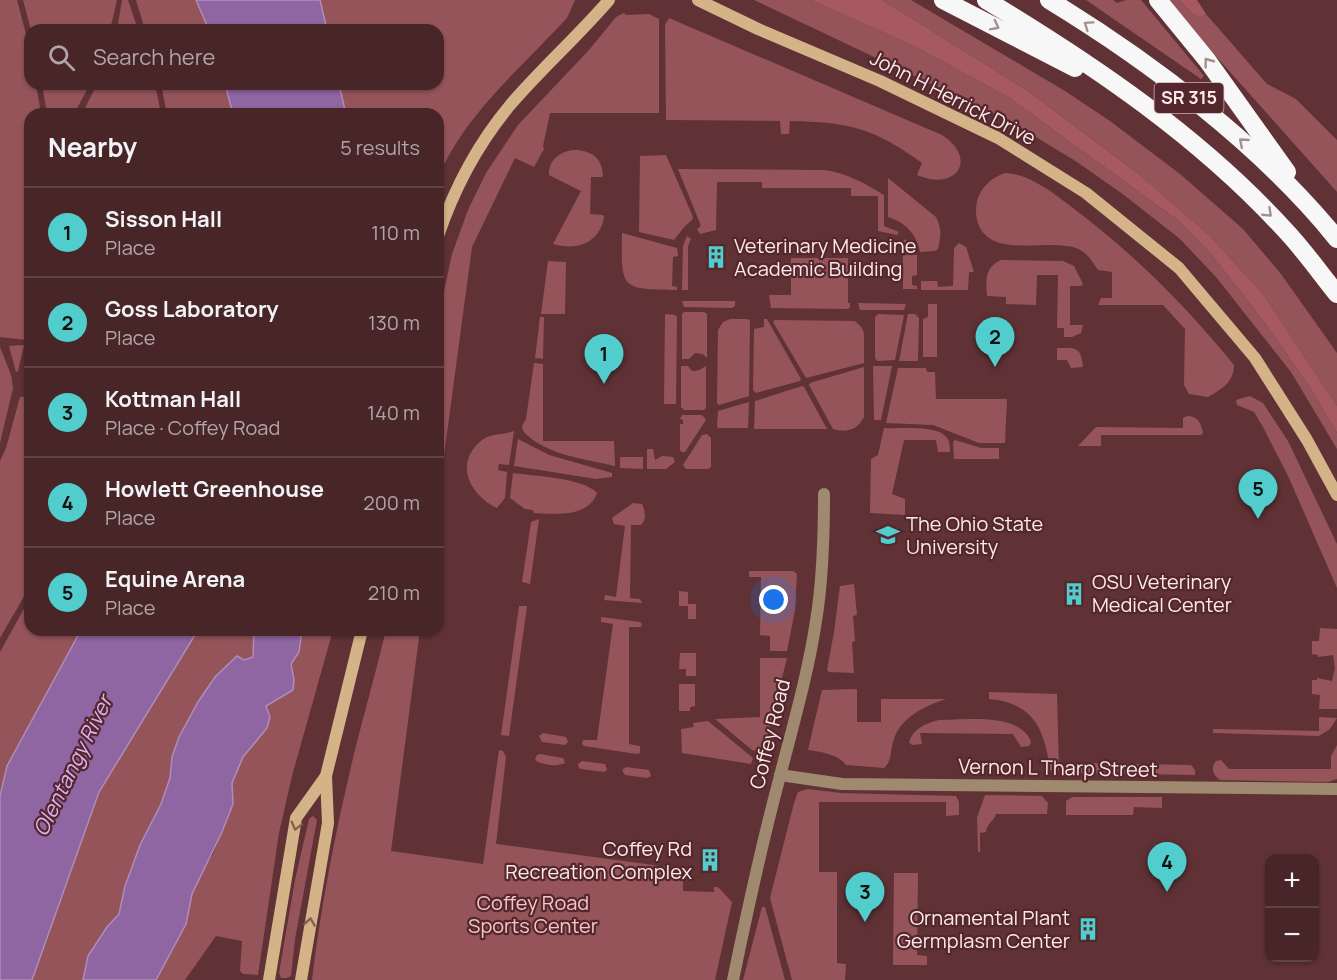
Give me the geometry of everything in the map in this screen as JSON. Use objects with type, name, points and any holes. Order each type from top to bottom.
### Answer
[{"type":"highway","points":[[943,0],[1146,105]]},
{"type":"highway","name":"SR 315","points":[[986,0],[1051,39],[1146,105],[1217,163],[1286,231],[1337,294]]},
{"type":"highway","name":"SR 315","points":[[1049,0],[1174,86],[1244,142],[1316,212],[1337,239]]},
{"type":"highway","points":[[1158,0],[1207,60],[1316,212]]},
{"type":"main road","points":[[444,222],[460,183],[492,130],[525,89],[609,0]]},
{"type":"main road","name":"John H Herrick Drive","points":[[698,0],[758,29],[880,81],[998,138],[1086,193],[1179,268],[1255,358],[1307,440],[1337,495]]},
{"type":"main road","points":[[301,980],[328,823],[326,777],[361,636]]},
{"type":"main road","points":[[269,980],[296,819],[326,777]]},
{"type":"street","name":"Coffey Road","points":[[734,980],[745,920],[780,775],[798,712],[816,621],[822,573],[824,494]]},
{"type":"street","name":"Vernon L Tharp Street","points":[[780,775],[853,784],[1337,789]]},
{"type":"green space","points":[[0,0],[17,0],[24,26],[24,90],[37,90],[40,108],[24,108],[24,340],[0,337]]},
{"type":"green space","points":[[23,0],[117,0],[111,24],[29,24]]},
{"type":"green space","points":[[122,0],[128,0],[136,24],[118,24]]},
{"type":"green space","points":[[136,0],[196,0],[206,24],[143,24]]},
{"type":"green space","points":[[320,0],[575,0],[567,18],[478,113],[444,165],[444,108],[345,108],[340,90],[444,90],[444,24],[326,24]]},
{"type":"green space","points":[[754,0],[811,0],[916,47],[1008,97],[1179,221],[1212,255],[1268,327],[1311,389],[1337,433],[1337,449],[1291,372],[1216,277],[1180,239],[1124,195],[1077,162],[1013,123]]},
{"type":"green space","points":[[882,0],[911,0],[1065,91],[1110,121],[1180,174],[1243,229],[1281,274],[1337,353],[1337,406],[1263,294],[1210,236],[1140,175],[1028,91]]},
{"type":"green space","points":[[1086,0],[1113,0],[1117,3],[1126,0],[1141,0],[1204,76],[1201,79]]},
{"type":"green space","points":[[1169,0],[1179,0],[1200,18],[1206,14],[1267,84],[1296,99],[1337,140],[1337,192],[1197,35]]},
{"type":"green space","points":[[624,13],[626,15],[649,14],[659,19],[659,113],[550,113],[544,149],[534,167],[515,158],[472,247],[444,455],[444,291],[452,254],[468,210],[486,173],[518,125],[589,50],[616,17]]},
{"type":"green space","points":[[669,18],[942,135],[953,144],[959,154],[961,163],[958,170],[952,176],[943,179],[931,179],[917,175],[922,163],[905,151],[860,129],[829,123],[790,121],[789,134],[781,134],[780,121],[666,120],[665,25]]},
{"type":"green space","points":[[43,90],[87,90],[77,108],[46,108]]},
{"type":"green space","points":[[94,90],[156,90],[160,108],[85,108]]},
{"type":"green space","points":[[162,90],[227,90],[231,108],[166,108]]},
{"type":"green space","points":[[585,151],[598,159],[603,175],[602,177],[591,177],[590,214],[604,217],[602,226],[592,239],[578,245],[562,246],[553,244],[581,191],[549,175],[549,170],[556,158],[564,152]]},
{"type":"green space","points":[[666,155],[693,217],[674,240],[639,232],[640,156]]},
{"type":"green space","points":[[678,169],[824,170],[840,173],[884,195],[884,226],[899,232],[897,235],[878,231],[878,196],[851,196],[851,188],[762,188],[762,182],[717,182],[716,230],[700,234],[697,229],[701,226]]},
{"type":"green space","points":[[1005,173],[1023,177],[1057,196],[1096,226],[1158,282],[1234,365],[1232,376],[1226,384],[1208,397],[1189,394],[1184,385],[1185,329],[1163,305],[1098,305],[1101,298],[1112,298],[1112,272],[1098,270],[1089,257],[1080,250],[1052,245],[1010,245],[988,237],[978,222],[977,201],[987,184]]},
{"type":"green space","points":[[888,178],[936,217],[940,233],[938,249],[920,252],[916,239],[909,230],[900,222],[888,217]]},
{"type":"green space","points":[[622,233],[677,248],[678,256],[673,257],[672,286],[677,287],[677,290],[645,289],[635,287],[628,282],[622,266]]},
{"type":"green space","points":[[687,236],[691,239],[688,246],[688,290],[682,290],[683,246]]},
{"type":"green space","points":[[906,239],[911,255],[917,255],[917,275],[912,276],[912,285],[917,286],[917,289],[903,289],[903,256],[907,255],[903,241]]},
{"type":"green space","points":[[959,243],[966,247],[974,272],[969,272],[968,290],[921,290],[921,281],[937,281],[938,287],[953,286],[954,248]]},
{"type":"green space","points":[[791,258],[848,258],[848,303],[850,307],[848,309],[771,308],[769,295],[791,295]]},
{"type":"green space","points":[[1001,260],[1063,261],[1074,266],[1083,284],[1070,286],[1070,325],[1083,325],[1081,333],[1072,337],[1064,337],[1064,328],[1057,328],[1058,275],[1037,275],[1036,305],[1006,304],[1006,297],[987,296],[987,275],[995,263]]},
{"type":"green space","points":[[548,261],[566,262],[565,314],[541,314]]},
{"type":"green space","points":[[682,301],[735,301],[735,306],[732,308],[684,307]]},
{"type":"green space","points":[[858,303],[906,304],[904,310],[860,310]]},
{"type":"green space","points":[[928,304],[937,304],[937,357],[923,357],[923,319],[928,317]]},
{"type":"green space","points":[[684,312],[707,314],[707,358],[703,354],[695,353],[689,359],[682,359],[682,314]]},
{"type":"green space","points":[[665,314],[677,317],[676,404],[664,404]]},
{"type":"green space","points":[[878,314],[904,315],[895,360],[877,361],[875,358],[875,317]]},
{"type":"green space","points":[[908,314],[915,314],[919,318],[918,361],[899,361]]},
{"type":"green space","points":[[540,317],[544,317],[543,359],[535,358]]},
{"type":"green space","points":[[730,319],[750,321],[749,396],[719,405],[717,403],[718,330],[723,322]]},
{"type":"green space","points":[[764,319],[767,319],[801,379],[756,393],[753,390],[754,329],[764,327]]},
{"type":"green space","points":[[775,320],[855,321],[864,333],[864,363],[806,378],[773,322]]},
{"type":"green space","points":[[24,345],[18,371],[16,372],[9,346]]},
{"type":"green space","points":[[0,347],[11,375],[13,388],[0,443]]},
{"type":"green space","points":[[1057,348],[1069,348],[1079,352],[1083,367],[1071,368],[1067,360],[1057,360]]},
{"type":"green space","points":[[534,363],[543,364],[543,441],[614,441],[615,466],[554,451],[542,446],[523,431]]},
{"type":"green space","points":[[681,366],[688,366],[692,371],[706,366],[706,408],[704,410],[684,410],[681,407]]},
{"type":"green space","points":[[873,366],[892,366],[881,420],[874,420]]},
{"type":"green space","points":[[864,367],[864,417],[858,425],[851,429],[843,431],[833,429],[810,383]]},
{"type":"green space","points":[[898,368],[926,368],[927,372],[935,372],[936,399],[1007,399],[1005,443],[979,443],[933,425],[886,423]]},
{"type":"green space","points":[[802,386],[827,429],[754,429],[755,401]]},
{"type":"green space","points":[[1250,396],[1263,403],[1288,441],[1337,544],[1337,588],[1289,478],[1263,427],[1254,412],[1237,405],[1236,400]]},
{"type":"green space","points":[[20,397],[24,397],[24,596],[0,638],[0,461],[6,448]]},
{"type":"green space","points":[[749,402],[748,428],[718,428],[718,411]]},
{"type":"green space","points":[[682,415],[702,415],[706,420],[685,452],[680,450]]},
{"type":"green space","points":[[1194,417],[1198,421],[1203,433],[1201,435],[1101,435],[1101,446],[1078,446],[1096,427],[1183,428],[1183,418]]},
{"type":"green space","points":[[884,428],[927,429],[942,434],[949,443],[950,452],[938,452],[936,440],[904,440],[892,494],[905,499],[905,515],[870,513],[871,459],[878,455]]},
{"type":"green space","points":[[514,431],[509,465],[499,464],[498,470],[507,472],[505,498],[497,508],[479,495],[473,487],[468,478],[468,458],[482,440]]},
{"type":"green space","points":[[707,434],[711,438],[711,467],[686,469],[683,465],[702,435]]},
{"type":"green space","points":[[518,439],[549,455],[612,473],[612,477],[596,479],[514,466]]},
{"type":"green space","points":[[955,440],[981,448],[999,448],[999,459],[954,459],[953,442]]},
{"type":"green space","points":[[647,449],[653,449],[655,460],[662,456],[673,457],[675,462],[666,469],[647,469]]},
{"type":"green space","points":[[620,457],[643,457],[643,469],[620,468]]},
{"type":"green space","points":[[513,473],[570,481],[591,488],[597,493],[593,501],[579,511],[561,514],[534,513],[533,510],[525,509],[510,498]]},
{"type":"green space","points":[[633,503],[642,504],[645,515],[641,525],[631,525],[630,598],[640,599],[642,603],[604,600],[605,595],[616,597],[625,526],[614,524],[612,518]]},
{"type":"green space","points":[[539,519],[530,584],[522,582],[531,522]]},
{"type":"green space","points":[[749,571],[793,571],[797,574],[795,610],[787,651],[770,651],[770,636],[760,635],[761,577],[749,577]]},
{"type":"green space","points":[[854,584],[857,615],[853,616],[854,673],[829,672],[827,670],[840,586]]},
{"type":"green space","points":[[679,591],[688,592],[688,604],[696,604],[696,619],[688,619],[688,606],[679,606]]},
{"type":"green space","points":[[519,606],[527,606],[509,736],[501,735]]},
{"type":"green space","points":[[24,609],[24,636],[78,636],[7,766],[0,796],[0,652]]},
{"type":"green space","points":[[601,617],[642,624],[641,627],[629,627],[629,744],[640,746],[640,753],[637,754],[582,744],[583,740],[597,740],[613,624],[601,622]]},
{"type":"green space","points":[[1320,628],[1337,629],[1337,709],[1319,709],[1320,695],[1312,694],[1312,680],[1317,680],[1317,678],[1332,681],[1335,668],[1333,655],[1318,657],[1312,654],[1312,641],[1319,641]]},
{"type":"green space","points":[[194,636],[254,636],[253,657],[215,677],[179,737],[172,757],[170,778],[125,886],[119,914],[107,927],[88,956],[83,980],[32,980],[99,792]]},
{"type":"green space","points":[[301,636],[331,636],[292,776],[279,833],[258,975],[243,974],[240,971],[242,941],[216,936],[185,980],[156,980],[186,924],[192,894],[202,871],[213,854],[233,804],[232,783],[243,757],[267,728],[265,707],[294,680],[291,664],[299,652]]},
{"type":"green space","name":"Coffey Road Sports Center","points":[[384,636],[419,636],[391,851],[483,864],[499,750],[503,751],[506,757],[496,844],[683,869],[683,891],[714,892],[714,887],[718,887],[732,902],[715,980],[312,980],[324,895],[354,754]]},
{"type":"green space","points":[[680,653],[696,653],[696,676],[686,676],[686,669],[679,669]]},
{"type":"green space","points":[[760,658],[787,658],[765,746],[757,751],[752,750],[715,719],[760,717]]},
{"type":"green space","points":[[679,684],[695,684],[695,706],[690,707],[690,711],[679,711]]},
{"type":"green space","points":[[857,689],[857,722],[881,722],[881,699],[946,699],[913,714],[901,726],[896,733],[888,762],[884,768],[846,765],[834,756],[808,750],[822,690]]},
{"type":"green space","points":[[989,692],[1057,694],[1059,770],[1050,770],[1045,743],[1034,721],[1027,713],[1017,706],[989,699]]},
{"type":"green space","points":[[1319,717],[1337,718],[1330,729],[1319,736],[1213,733],[1213,729],[1319,731]]},
{"type":"green space","points":[[976,719],[1004,722],[1025,732],[1031,742],[1029,746],[1021,747],[1013,734],[920,733],[922,744],[912,745],[909,742],[921,727],[939,720]]},
{"type":"green space","points":[[708,721],[753,758],[751,764],[682,753],[681,729],[694,727],[693,723]]},
{"type":"green space","points":[[543,733],[566,737],[568,742],[565,745],[542,742],[539,736]]},
{"type":"green space","points":[[1337,745],[1337,779],[1328,782],[1220,780],[1213,771],[1216,761],[1221,760],[1229,769],[1331,769],[1331,756]]},
{"type":"green space","points":[[540,754],[563,758],[565,763],[554,765],[541,763],[535,760]]},
{"type":"green space","points":[[582,761],[605,764],[607,770],[604,772],[581,769],[578,764]]},
{"type":"green space","points":[[1081,763],[1191,765],[1195,770],[1195,775],[1077,773],[1078,765]]},
{"type":"green space","points":[[626,767],[649,770],[651,776],[647,778],[625,775],[622,770]]},
{"type":"green space","points":[[808,789],[841,793],[956,796],[959,802],[959,815],[946,816],[946,802],[819,802],[819,872],[837,872],[837,963],[846,964],[845,980],[792,980],[770,898],[794,803],[798,792]]},
{"type":"green space","points":[[985,795],[1042,796],[1048,803],[1047,814],[996,814],[986,832],[980,833],[980,852],[978,852],[977,818]]},
{"type":"green space","points":[[1072,797],[1162,797],[1162,808],[1134,807],[1133,815],[1066,815],[1066,801]]},
{"type":"green space","points":[[313,816],[317,820],[295,939],[291,976],[281,978],[279,973],[295,880],[309,819]]},
{"type":"green space","points":[[894,873],[918,873],[917,955],[927,956],[927,965],[893,965]]},
{"type":"green space","points":[[762,907],[765,907],[785,980],[743,980]]},
{"type":"shaded area","points":[[811,0],[882,0],[1028,91],[1140,175],[1210,236],[1263,294],[1337,406],[1337,433],[1311,389],[1268,327],[1212,255],[1179,221],[1008,97],[916,47]]},
{"type":"shaded area","points":[[1179,0],[1197,0],[1206,14],[1200,18]]},
{"type":"water","points":[[196,0],[320,0],[326,24],[206,24]]},
{"type":"water","points":[[227,90],[340,90],[345,108],[231,108]]},
{"type":"water","name":"Olentangy River","points":[[78,636],[194,636],[99,792],[32,980],[0,980],[0,796],[7,766]]},
{"type":"water","points":[[254,636],[301,636],[299,652],[291,664],[293,690],[266,706],[270,717],[267,728],[243,757],[232,783],[233,804],[192,894],[186,924],[156,980],[83,980],[88,956],[107,927],[119,914],[125,886],[140,845],[161,804],[170,778],[172,757],[179,737],[215,677],[237,656],[244,660],[253,657]]},
{"type":"place","name":"Veterinary Medicine Academic Building","points":[[716,257]]},
{"type":"place","name":"Goss Laboratory","points":[[995,367]]},
{"type":"place","name":"Sisson Hall","points":[[604,384]]},
{"type":"place","name":"Equine Arena","points":[[1258,519]]},
{"type":"place","name":"The Ohio State University","points":[[888,535]]},
{"type":"place","name":"OSU Veterinary Medical Center","points":[[1074,594]]},
{"type":"place","name":"Coffey Rd Recreation Complex","points":[[710,860]]},
{"type":"place","name":"Howlett Greenhouse","points":[[1167,892]]},
{"type":"place","name":"Kottman Hall","points":[[865,922]]},
{"type":"place","name":"Ornamental Plant Germplasm Center","points":[[1088,929]]}]
